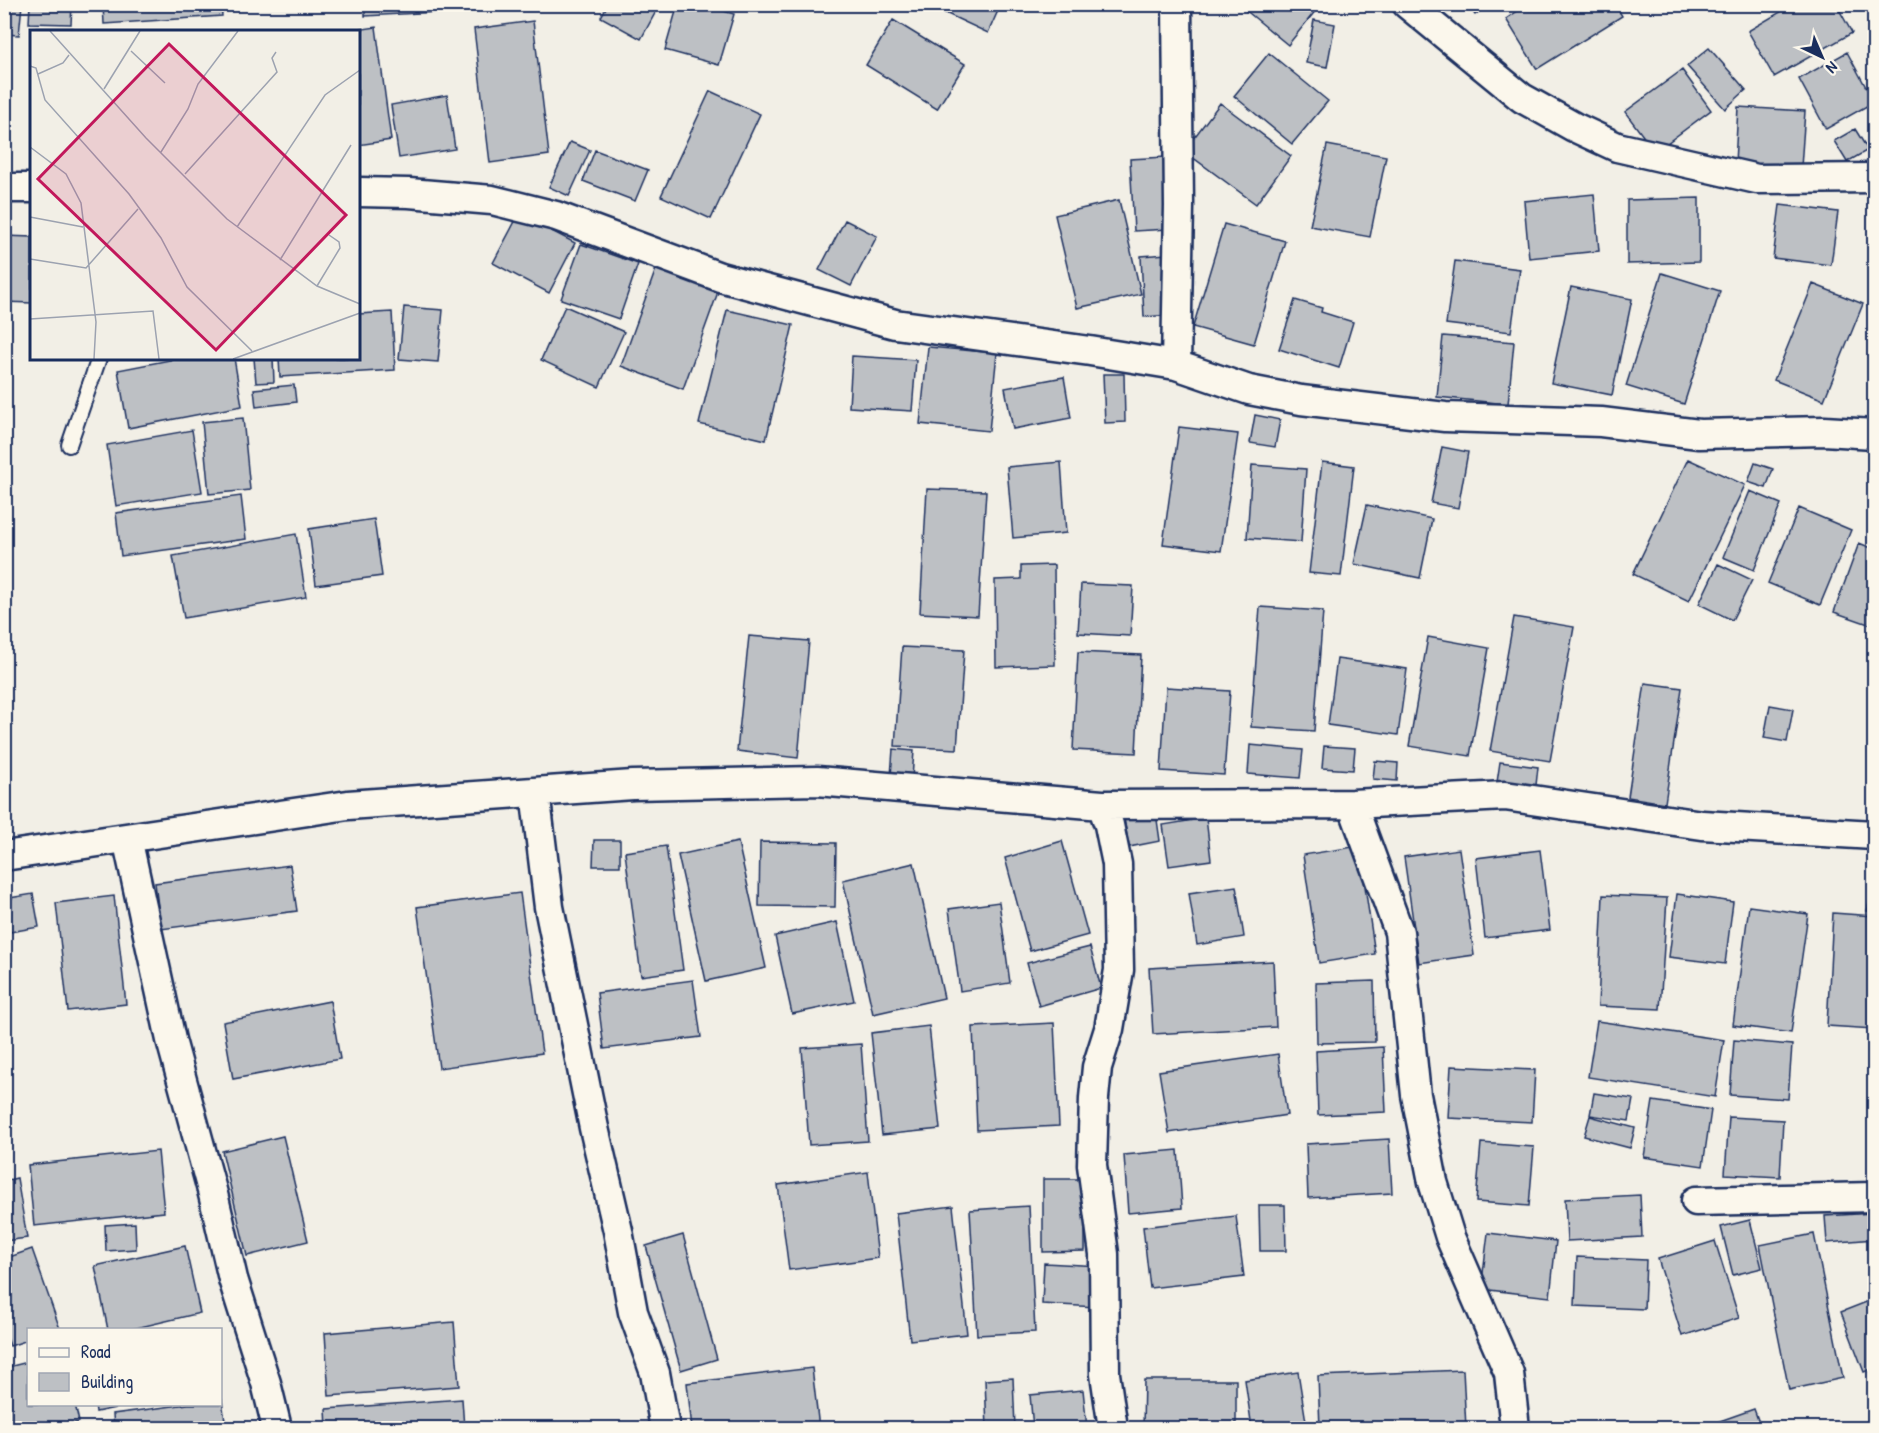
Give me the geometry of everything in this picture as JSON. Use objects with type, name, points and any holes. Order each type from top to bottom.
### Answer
[{"type":"street","points":[[1176,365],[1179,206],[1177,4]]},
{"type":"street","points":[[1407,4],[1522,98],[1574,127],[1617,147],[1757,179],[1875,178]]},
{"type":"street","points":[[4,188],[30,188]]},
{"type":"street","points":[[360,192],[409,193],[492,200],[556,216],[720,277],[895,324],[1176,365],[1249,390],[1301,400],[1445,417],[1601,422],[1699,434],[1824,431],[1875,434]]},
{"type":"street","points":[[4,856],[348,806],[633,785],[817,781],[1102,805],[1352,804],[1505,796],[1702,825],[1875,835]]},
{"type":"street","points":[[535,792],[549,907],[585,1084],[618,1232],[633,1312],[655,1373],[665,1428]]},
{"type":"street","points":[[1352,804],[1399,932],[1416,1095],[1433,1182],[1450,1237],[1509,1373],[1515,1428]]},
{"type":"street","points":[[1102,805],[1109,825],[1117,864],[1119,970],[1109,1029],[1097,1067],[1092,1165],[1104,1254],[1106,1374],[1113,1428]]},
{"type":"street","points":[[127,837],[171,1040],[213,1194],[233,1279],[266,1383],[277,1428]]},
{"type":"street","points":[[1696,1201],[1875,1197]]},
{"type":"lane","points":[[69,445],[98,360]]},
{"type":"building","points":[[4,4],[22,4],[19,35],[4,34]]},
{"type":"building","points":[[30,4],[72,4],[71,24],[29,23]]},
{"type":"building","points":[[103,4],[221,4],[222,16],[104,24]]},
{"type":"building","points":[[365,4],[456,4],[456,11],[365,16]]},
{"type":"building","points":[[608,4],[660,4],[641,39],[601,17]]},
{"type":"building","points":[[678,4],[699,4],[734,14],[719,65],[665,50]]},
{"type":"building","points":[[926,4],[1001,4],[988,33]]},
{"type":"building","points":[[1238,4],[1321,4],[1288,45]]},
{"type":"building","points":[[1467,4],[1489,4],[1475,15]]},
{"type":"building","points":[[1528,4],[1615,4],[1622,16],[1537,69],[1506,19]]},
{"type":"building","points":[[1794,4],[1836,4],[1852,33],[1774,77],[1748,31]]},
{"type":"building","points":[[893,20],[965,64],[937,109],[866,65]]},
{"type":"building","points":[[1314,20],[1335,24],[1327,67],[1306,63]]},
{"type":"building","points":[[533,21],[549,155],[490,163],[474,29]]},
{"type":"building","points":[[376,27],[391,140],[360,145],[360,30],[357,30]]},
{"type":"building","points":[[34,28],[72,28],[72,30],[34,30]]},
{"type":"building","points":[[1709,48],[1746,90],[1725,109],[1687,66]]},
{"type":"building","points":[[1847,52],[1874,102],[1826,129],[1799,79]]},
{"type":"building","points":[[1269,53],[1328,101],[1292,144],[1234,96]]},
{"type":"building","points":[[1682,70],[1711,110],[1655,152],[1625,112]]},
{"type":"building","points":[[710,91],[760,114],[711,219],[661,196]]},
{"type":"building","points":[[447,95],[455,149],[399,158],[391,105]]},
{"type":"building","points":[[1220,103],[1291,156],[1256,204],[1184,151]]},
{"type":"building","points":[[1738,107],[1805,111],[1801,167],[1735,163]]},
{"type":"building","points":[[1855,129],[1868,150],[1847,162],[1834,141]]},
{"type":"building","points":[[570,142],[590,150],[569,196],[549,187]]},
{"type":"building","points":[[1327,145],[1386,156],[1370,237],[1310,226]]},
{"type":"building","points":[[595,150],[648,170],[635,201],[583,181]]},
{"type":"building","points":[[1166,157],[1169,229],[1134,231],[1130,159]]},
{"type":"building","points":[[1594,194],[1599,251],[1529,258],[1524,201]]},
{"type":"building","points":[[1699,198],[1699,262],[1627,264],[1627,200]]},
{"type":"building","points":[[1119,200],[1141,294],[1077,308],[1055,215]]},
{"type":"building","points":[[1780,205],[1838,212],[1831,265],[1773,258]]},
{"type":"building","points":[[519,214],[575,243],[549,293],[493,263]]},
{"type":"building","points":[[845,220],[877,236],[851,286],[819,270]]},
{"type":"building","points":[[1224,224],[1285,241],[1254,344],[1193,327]]},
{"type":"building","points":[[4,236],[30,237],[30,303],[4,302]]},
{"type":"building","points":[[581,244],[638,264],[619,319],[561,299]]},
{"type":"building","points":[[1167,254],[1170,315],[1144,317],[1141,256]]},
{"type":"building","points":[[1455,261],[1520,269],[1511,332],[1446,324]]},
{"type":"building","points":[[656,269],[718,292],[683,389],[621,366]]},
{"type":"building","points":[[1662,273],[1720,291],[1684,404],[1626,386]]},
{"type":"building","points":[[1813,284],[1863,304],[1824,400],[1774,380]]},
{"type":"building","points":[[1571,287],[1632,299],[1612,395],[1551,383]]},
{"type":"building","points":[[1295,300],[1322,308],[1321,312],[1353,322],[1339,368],[1279,349]]},
{"type":"building","points":[[565,306],[624,332],[599,387],[541,360]]},
{"type":"building","points":[[404,307],[443,310],[438,362],[399,359]]},
{"type":"building","points":[[727,310],[793,325],[766,440],[699,424]]},
{"type":"building","points":[[392,312],[395,370],[280,377],[279,360],[360,360],[360,314]]},
{"type":"building","points":[[1443,336],[1514,342],[1508,404],[1437,397]]},
{"type":"building","points":[[928,347],[997,353],[989,431],[920,424]]},
{"type":"building","points":[[852,356],[916,360],[912,411],[849,407]]},
{"type":"building","points":[[170,360],[234,360],[242,406],[128,428],[118,370]]},
{"type":"building","points":[[254,360],[273,360],[274,382],[256,383]]},
{"type":"building","points":[[1103,374],[1124,374],[1125,422],[1105,423]]},
{"type":"building","points":[[1064,377],[1071,418],[1013,429],[1005,388]]},
{"type":"building","points":[[294,385],[296,402],[256,407],[254,389]]},
{"type":"building","points":[[1255,415],[1280,420],[1275,447],[1250,443]]},
{"type":"building","points":[[243,418],[250,490],[209,494],[202,422]]},
{"type":"building","points":[[1179,427],[1238,434],[1221,551],[1163,544]]},
{"type":"building","points":[[192,430],[202,492],[116,506],[107,445]]},
{"type":"building","points":[[1442,447],[1468,452],[1458,508],[1431,503]]},
{"type":"building","points":[[1688,459],[1745,485],[1689,601],[1633,574]]},
{"type":"building","points":[[1061,462],[1066,533],[1013,538],[1007,467]]},
{"type":"building","points":[[1322,462],[1354,466],[1341,576],[1309,573]]},
{"type":"building","points":[[1755,463],[1773,469],[1766,488],[1748,482]]},
{"type":"building","points":[[1252,465],[1306,469],[1301,542],[1247,538]]},
{"type":"building","points":[[927,489],[986,491],[978,616],[920,613]]},
{"type":"building","points":[[1750,491],[1781,504],[1754,570],[1723,557]]},
{"type":"building","points":[[241,496],[246,539],[121,556],[116,513]]},
{"type":"building","points":[[1367,505],[1432,519],[1420,578],[1354,564]]},
{"type":"building","points":[[1799,508],[1851,530],[1820,605],[1768,583]]},
{"type":"building","points":[[374,519],[382,576],[316,585],[309,529]]},
{"type":"building","points":[[296,534],[306,597],[184,618],[173,556]]},
{"type":"building","points":[[1859,543],[1874,549],[1874,626],[1834,612]]},
{"type":"building","points":[[1718,564],[1752,580],[1732,620],[1699,604]]},
{"type":"building","points":[[1054,565],[1055,665],[996,667],[995,580],[1021,579],[1021,566]]},
{"type":"building","points":[[1081,584],[1133,586],[1130,636],[1078,633]]},
{"type":"building","points":[[1260,607],[1323,611],[1314,731],[1251,727]]},
{"type":"building","points":[[1514,617],[1574,627],[1550,761],[1490,751]]},
{"type":"building","points":[[749,636],[809,641],[798,758],[737,751]]},
{"type":"building","points":[[1428,637],[1489,648],[1470,756],[1409,746]]},
{"type":"building","points":[[902,647],[964,650],[957,749],[895,746]]},
{"type":"building","points":[[1078,652],[1141,655],[1136,753],[1073,750]]},
{"type":"building","points":[[1337,659],[1407,669],[1398,735],[1328,725]]},
{"type":"building","points":[[1645,683],[1682,688],[1665,803],[1628,797]]},
{"type":"building","points":[[1166,687],[1230,691],[1224,775],[1161,771]]},
{"type":"building","points":[[1770,705],[1793,709],[1787,742],[1764,738]]},
{"type":"building","points":[[1250,745],[1303,750],[1300,778],[1248,774]]},
{"type":"building","points":[[1324,746],[1355,748],[1353,770],[1322,768]]},
{"type":"building","points":[[893,749],[914,751],[912,778],[891,776]]},
{"type":"building","points":[[1375,761],[1398,763],[1397,781],[1373,779]]},
{"type":"building","points":[[1500,762],[1538,767],[1535,794],[1496,789]]},
{"type":"building","points":[[1156,813],[1160,841],[1129,847],[1124,819]]},
{"type":"building","points":[[1206,818],[1211,860],[1169,866],[1163,825]]},
{"type":"building","points":[[594,840],[620,840],[620,866],[593,866]]},
{"type":"building","points":[[1062,841],[1088,935],[1030,951],[1005,858]]},
{"type":"building","points":[[738,842],[766,968],[706,981],[678,855]]},
{"type":"building","points":[[760,842],[836,843],[835,907],[759,906]]},
{"type":"building","points":[[666,846],[683,970],[641,976],[625,852]]},
{"type":"building","points":[[1359,846],[1375,954],[1319,963],[1303,855]]},
{"type":"building","points":[[1459,849],[1474,955],[1419,963],[1404,857]]},
{"type":"building","points":[[1540,850],[1550,930],[1485,938],[1476,858]]},
{"type":"building","points":[[914,863],[944,998],[873,1014],[843,880]]},
{"type":"building","points":[[290,865],[297,911],[161,929],[155,883]]},
{"type":"building","points":[[1236,886],[1244,937],[1197,945],[1189,893]]},
{"type":"building","points":[[1874,887],[1874,913],[1867,911]]},
{"type":"building","points":[[520,893],[542,1053],[439,1068],[417,907]]},
{"type":"building","points":[[33,894],[39,927],[4,933],[4,899]]},
{"type":"building","points":[[1677,894],[1733,902],[1725,964],[1669,957]]},
{"type":"building","points":[[1603,895],[1667,898],[1660,1009],[1598,1006]]},
{"type":"building","points":[[114,896],[126,1004],[68,1011],[56,903]]},
{"type":"building","points":[[999,902],[1010,983],[960,991],[949,909]]},
{"type":"building","points":[[1749,906],[1808,914],[1791,1033],[1733,1025]]},
{"type":"building","points":[[1833,913],[1874,916],[1874,1029],[1827,1026]]},
{"type":"building","points":[[837,922],[854,1001],[792,1014],[775,936]]},
{"type":"building","points":[[1090,947],[1101,988],[1039,1006],[1027,963]]},
{"type":"building","points":[[1273,961],[1276,1027],[1153,1034],[1149,968]]},
{"type":"building","points":[[693,980],[701,1037],[604,1049],[597,993]]},
{"type":"building","points":[[1374,981],[1375,1042],[1317,1043],[1316,983]]},
{"type":"building","points":[[330,1001],[340,1059],[233,1079],[223,1022]]},
{"type":"building","points":[[1597,1021],[1724,1040],[1715,1097],[1588,1077]]},
{"type":"building","points":[[1054,1023],[1059,1126],[977,1130],[973,1027]]},
{"type":"building","points":[[929,1026],[940,1129],[882,1135],[871,1033]]},
{"type":"building","points":[[1734,1040],[1792,1045],[1788,1099],[1730,1095]]},
{"type":"building","points":[[861,1044],[868,1141],[809,1145],[802,1048]]},
{"type":"building","points":[[1383,1047],[1386,1112],[1318,1115],[1316,1051]]},
{"type":"building","points":[[1278,1054],[1287,1115],[1169,1133],[1159,1071]]},
{"type":"building","points":[[1451,1066],[1535,1070],[1532,1122],[1448,1118]]},
{"type":"building","points":[[1594,1093],[1633,1099],[1629,1121],[1590,1115]]},
{"type":"building","points":[[1653,1101],[1711,1110],[1703,1166],[1644,1157]]},
{"type":"building","points":[[1590,1116],[1635,1128],[1630,1148],[1584,1136]]},
{"type":"building","points":[[1729,1117],[1783,1120],[1780,1177],[1725,1174]]},
{"type":"building","points":[[283,1136],[308,1241],[247,1256],[222,1151]]},
{"type":"building","points":[[1389,1139],[1392,1193],[1308,1198],[1306,1144]]},
{"type":"building","points":[[1481,1143],[1534,1147],[1529,1206],[1476,1202]]},
{"type":"building","points":[[1178,1150],[1182,1208],[1128,1213],[1124,1155]]},
{"type":"building","points":[[158,1151],[164,1212],[34,1226],[28,1165]]},
{"type":"building","points":[[868,1172],[878,1258],[789,1270],[778,1185]]},
{"type":"building","points":[[17,1178],[27,1238],[4,1241],[4,1181]]},
{"type":"building","points":[[1043,1179],[1085,1179],[1085,1251],[1043,1252]]},
{"type":"building","points":[[1640,1195],[1642,1237],[1567,1241],[1565,1199]]},
{"type":"building","points":[[1259,1205],[1285,1205],[1286,1251],[1260,1251]]},
{"type":"building","points":[[953,1206],[967,1334],[910,1340],[896,1213]]},
{"type":"building","points":[[1029,1206],[1035,1332],[977,1335],[970,1210]]},
{"type":"building","points":[[1874,1213],[1874,1239],[1827,1243],[1825,1216]]},
{"type":"building","points":[[1236,1216],[1244,1277],[1150,1288],[1143,1227]]},
{"type":"building","points":[[1750,1220],[1762,1268],[1733,1275],[1721,1227]]},
{"type":"building","points":[[135,1223],[136,1249],[106,1251],[105,1225]]},
{"type":"building","points":[[1488,1233],[1556,1241],[1550,1297],[1481,1289]]},
{"type":"building","points":[[1814,1234],[1843,1378],[1789,1390],[1760,1245]]},
{"type":"building","points":[[683,1235],[717,1359],[681,1370],[646,1246]]},
{"type":"building","points":[[1715,1241],[1739,1318],[1682,1336],[1658,1259]]},
{"type":"building","points":[[185,1246],[200,1313],[136,1328],[108,1328],[95,1266]]},
{"type":"building","points":[[32,1249],[60,1328],[27,1328],[27,1340],[10,1346],[4,1329],[4,1259]]},
{"type":"building","points":[[1577,1257],[1646,1260],[1644,1309],[1575,1306]]},
{"type":"building","points":[[1044,1263],[1100,1266],[1097,1307],[1042,1304]]},
{"type":"building","points":[[1874,1299],[1874,1368],[1864,1372],[1841,1312]]},
{"type":"building","points":[[454,1322],[459,1386],[329,1396],[325,1333]]},
{"type":"building","points":[[27,1362],[27,1406],[75,1406],[79,1422],[56,1428],[7,1428],[4,1417],[4,1368]]},
{"type":"building","points":[[812,1368],[819,1428],[692,1428],[687,1383]]},
{"type":"building","points":[[1463,1370],[1466,1428],[1320,1428],[1318,1376]]},
{"type":"building","points":[[1298,1372],[1307,1428],[1252,1428],[1245,1380]]},
{"type":"building","points":[[1013,1378],[1015,1428],[987,1428],[985,1380]]},
{"type":"building","points":[[1144,1380],[1236,1380],[1236,1428],[1143,1428]]},
{"type":"building","points":[[1083,1390],[1087,1428],[1033,1428],[1030,1395]]},
{"type":"building","points":[[462,1399],[464,1428],[327,1428],[326,1409]]},
{"type":"building","points":[[222,1400],[226,1428],[114,1428],[113,1414],[173,1406],[222,1406]]},
{"type":"building","points":[[95,1406],[124,1406],[96,1412]]},
{"type":"building","points":[[1754,1409],[1761,1428],[1700,1428]]}]
